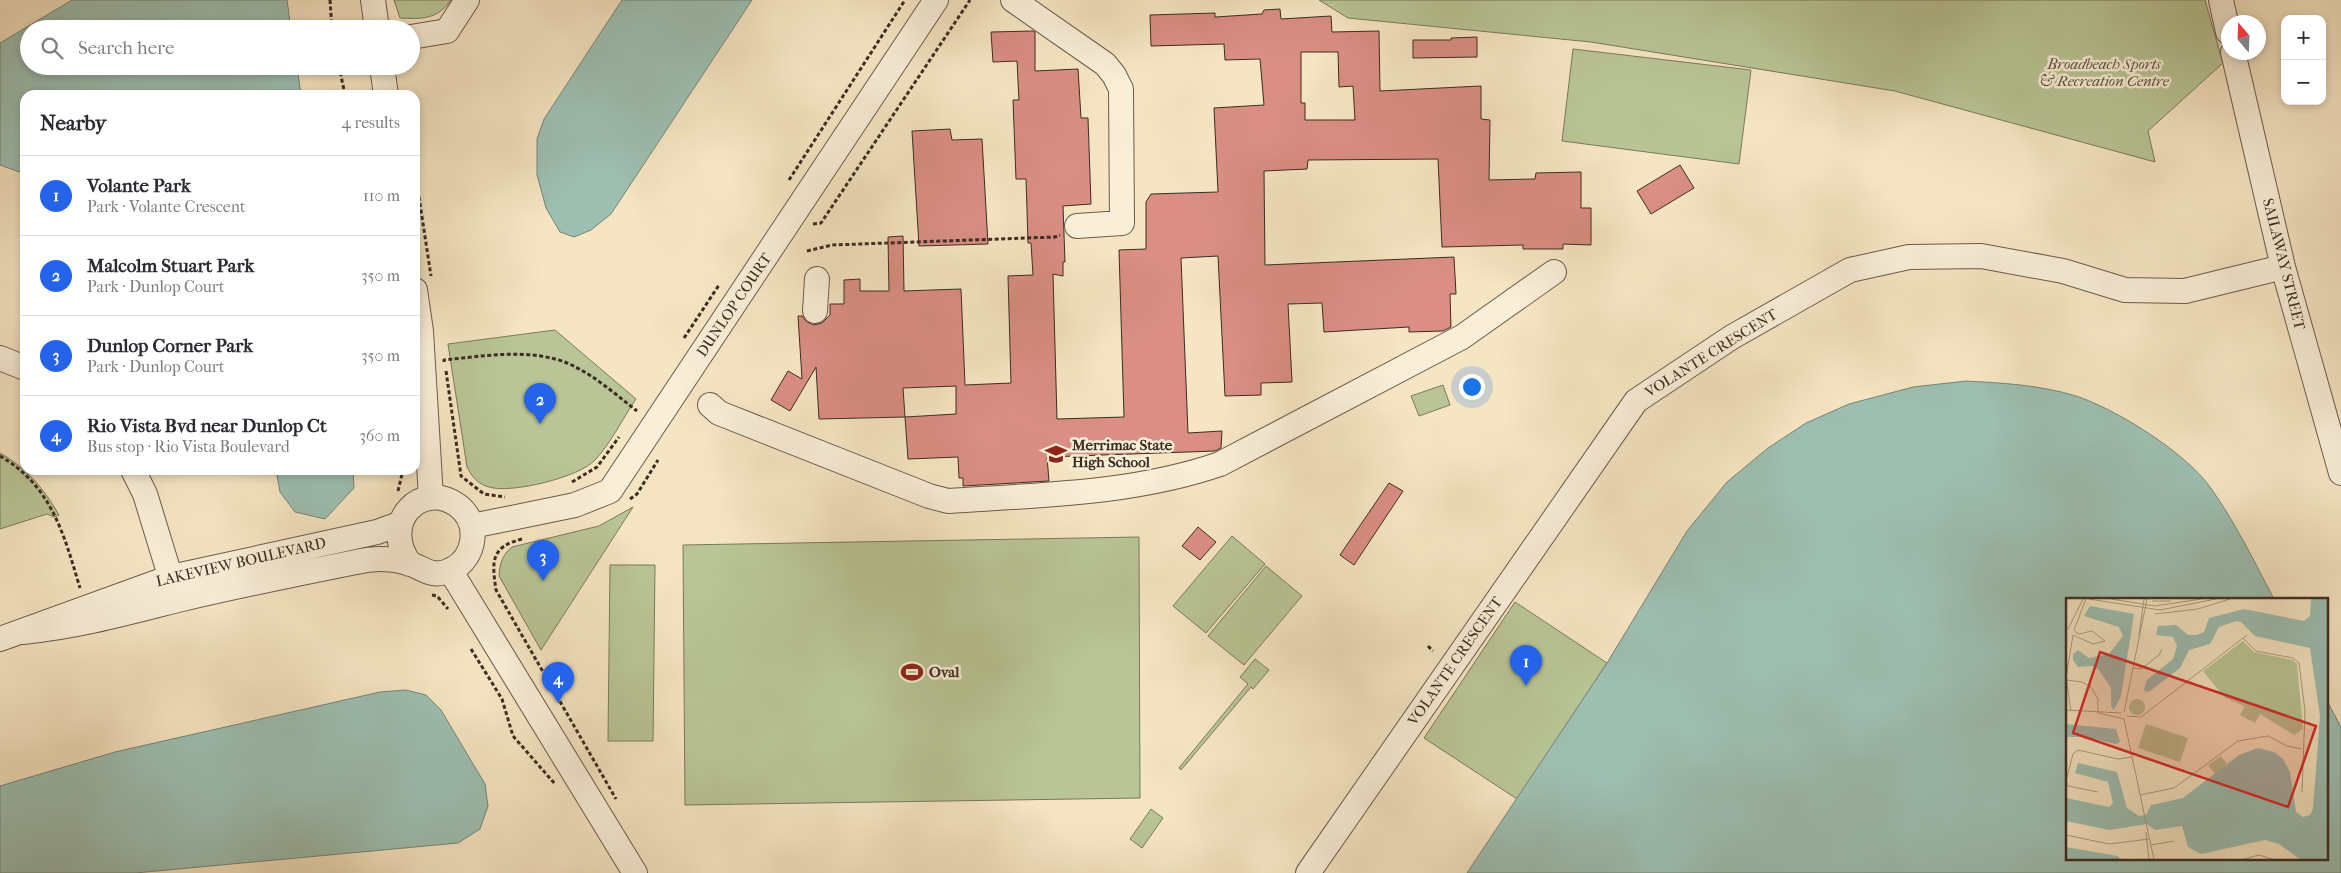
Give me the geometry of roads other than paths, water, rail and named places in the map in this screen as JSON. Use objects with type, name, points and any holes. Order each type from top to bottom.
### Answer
[{"type":"street","points":[[373,0],[376,20]]},
{"type":"street","points":[[420,36],[447,31],[467,0]]},
{"type":"street","name":"DUNLOP COURT","points":[[472,526],[575,505],[610,491],[936,0]]},
{"type":"street","points":[[1013,0],[1105,64],[1121,89],[1122,223],[1077,226]]},
{"type":"street","points":[[2221,0],[2224,15]]},
{"type":"street","name":"SAILAWAY STREET","points":[[2235,60],[2283,267],[2341,473]]},
{"type":"street","points":[[383,75],[385,90]]},
{"type":"street","name":"VOLANTE CRESCENT","points":[[1308,873],[1636,401],[1732,337],[1850,270],[1909,257],[1980,256],[2063,271],[2125,290],[2185,291],[2283,267]]},
{"type":"street","points":[[710,405],[719,413],[929,496],[948,501],[1074,493],[1129,486],[1189,475],[1220,464],[1462,337],[1554,272]]},
{"type":"street","points":[[815,310],[817,279]]},
{"type":"street","points":[[423,284],[421,331],[431,498]]},
{"type":"street","points":[[0,358],[20,366]]},
{"type":"street","points":[[136,475],[145,494],[178,601]]},
{"type":"street","points":[[431,498],[444,499],[457,504],[466,514],[472,526],[473,539],[469,552],[461,563],[450,570],[436,574],[422,571],[410,564],[401,552],[397,538],[399,524],[406,511],[418,502],[431,498]]},
{"type":"street","name":"LAKEVIEW BOULEVARD","points":[[0,639],[171,576],[378,532],[399,524]]},
{"type":"street","points":[[23,632],[66,628],[369,559],[410,564]]},
{"type":"street","points":[[450,570],[635,873]]},
{"type":"place","name":"Malcolm Stuart Park","points":[[540,424]]},
{"type":"place","name":"Merrimac State High School","points":[[1056,454]]},
{"type":"place","name":"Dunlop Corner Park","points":[[543,581]]},
{"type":"place","name":"Oval","points":[[912,672]]},
{"type":"place","name":"Volante Park","points":[[1526,686]]},
{"type":"place","name":"Rio Vista Bvd near Dunlop Ct","points":[[558,703]]},
{"type":"park label","name":"Broadbeach Sports & Recreation Centre","points":[[2104,72]]}]
